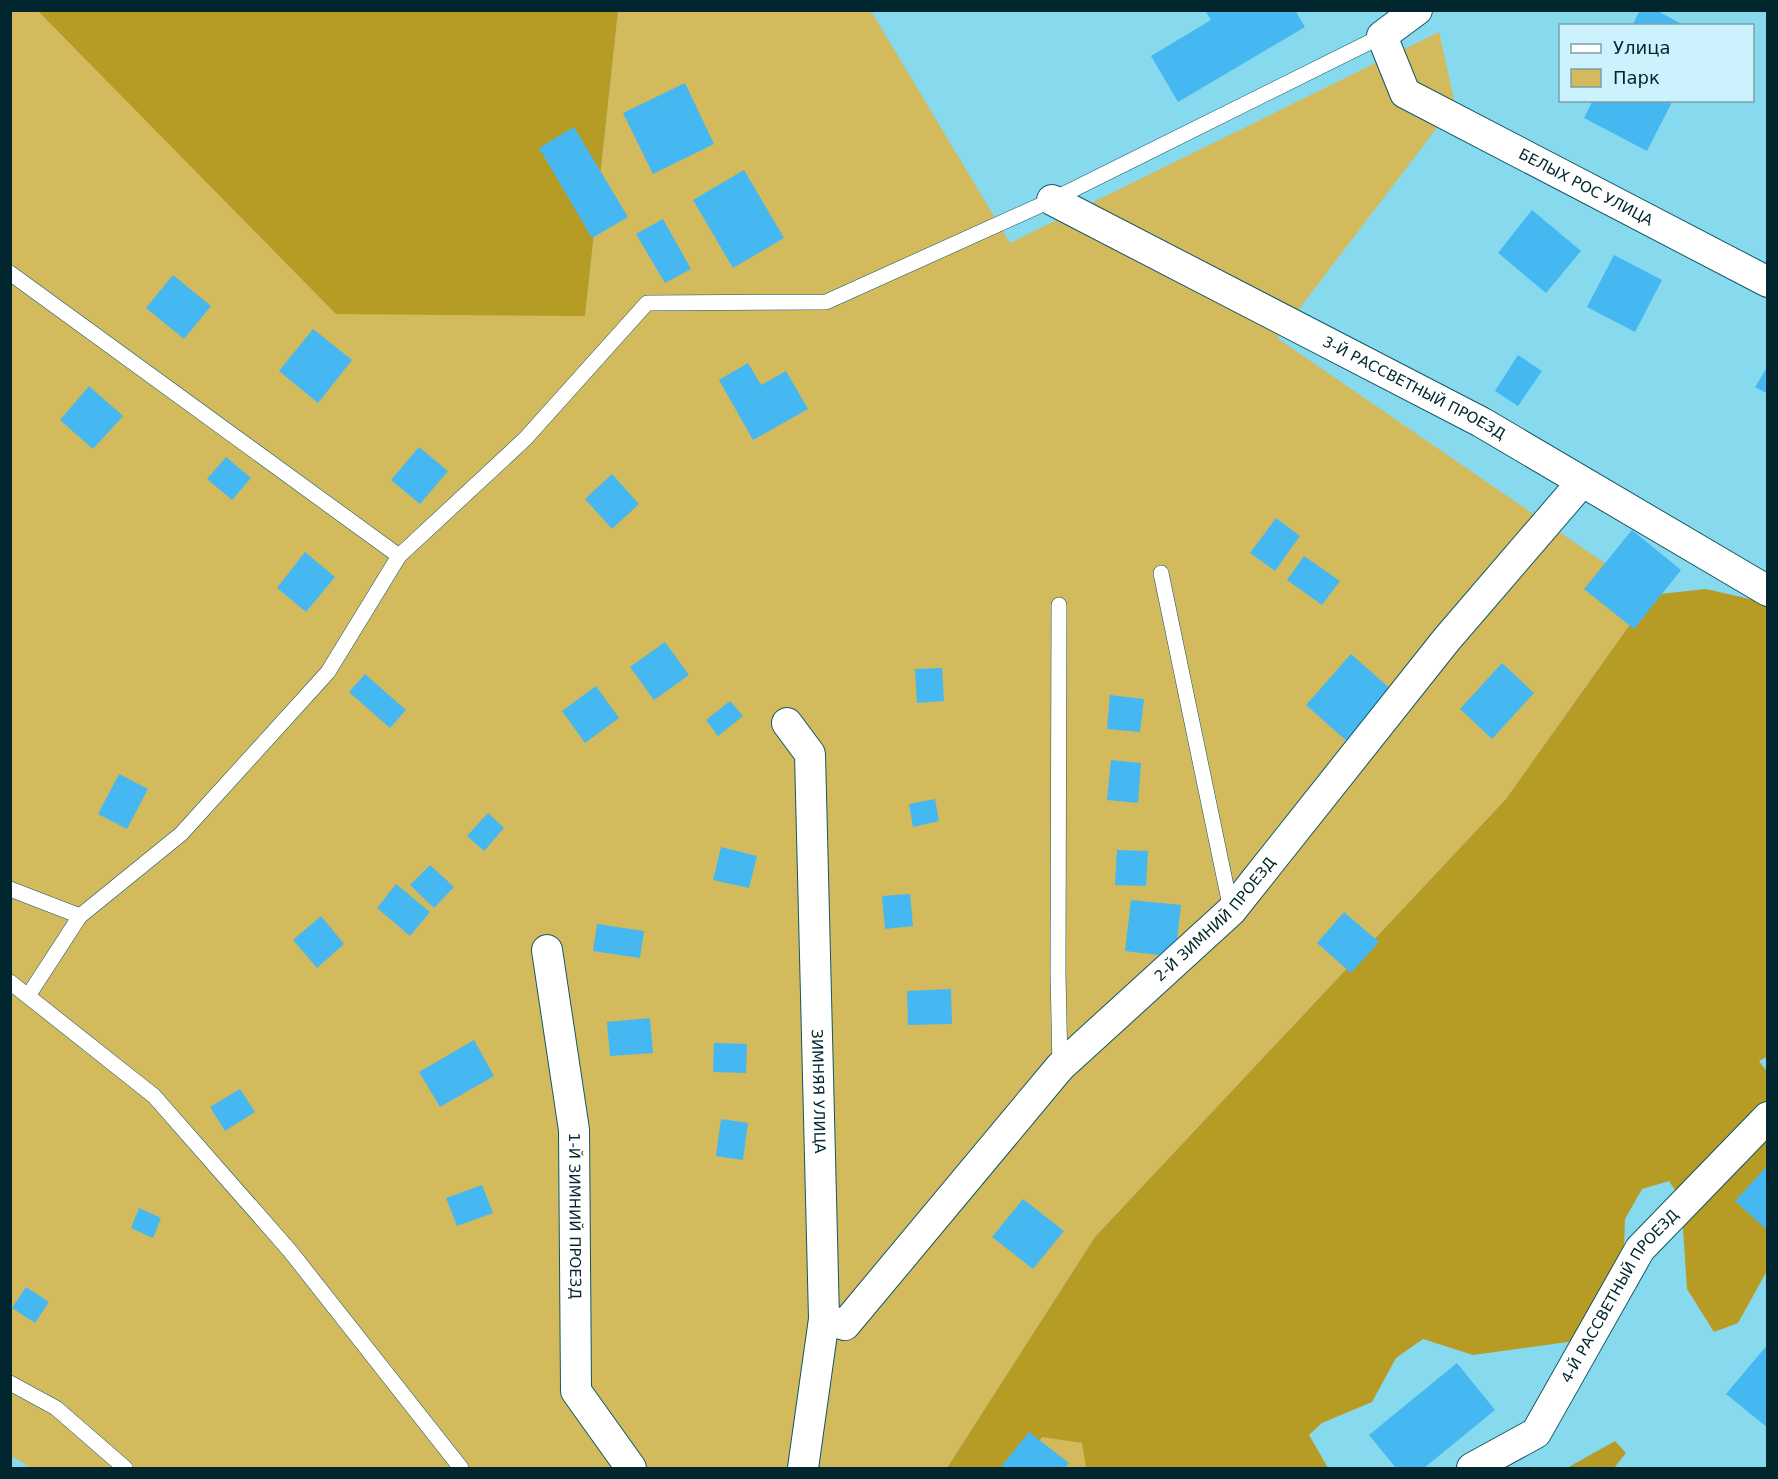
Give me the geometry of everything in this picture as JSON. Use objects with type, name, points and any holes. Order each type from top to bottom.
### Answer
[{"type":"street","points":[[1382,36],[1417,10]]},
{"type":"street","name":"БЕЛЫХ РОС УЛИЦА","points":[[1382,36],[1405,93],[1767,282]]},
{"type":"street","name":"3-Й РАССВЕТНЫЙ ПРОЕЗД","points":[[1052,200],[1481,422],[1767,591]]},
{"type":"street","name":"2-Й ЗИМНИЙ ПРОЕЗД","points":[[824,1319],[845,1326],[1060,1067],[1232,911],[1447,639],[1582,482]]},
{"type":"street","name":"ЗИМНЯЯ УЛИЦА","points":[[787,723],[810,754],[824,1319],[803,1468]]},
{"type":"street","name":"1-Й ЗИМНИЙ ПРОЕЗД","points":[[547,950],[574,1130],[576,1391],[631,1468]]},
{"type":"street","name":"4-Й РАССВЕТНЫЙ ПРОЕЗД","points":[[1472,1468],[1536,1433],[1640,1249],[1767,1118]]},
{"type":"lane","points":[[10,1000],[28,996],[80,915],[180,834],[328,672],[399,556],[525,438],[647,303],[826,302],[1052,200],[1382,36]]},
{"type":"lane","points":[[10,273],[399,556]]},
{"type":"lane","points":[[1161,573],[1232,911]]},
{"type":"lane","points":[[1059,605],[1060,1067]]},
{"type":"lane","points":[[10,889],[80,915]]},
{"type":"lane","points":[[10,982],[154,1096],[290,1251],[461,1468]]},
{"type":"lane","points":[[10,1383],[56,1407],[125,1468]]},
{"type":"green space","points":[[10,11],[38,11],[585,316],[618,11],[871,11],[1010,243],[1439,32],[1455,104],[1277,338],[1651,595],[1506,799],[1095,1237],[947,1468],[31,1468],[10,1455]]},
{"type":"green space","points":[[1042,1436],[1083,1443],[1086,1468],[1020,1468]]},
{"type":"shaded area","points":[[38,11],[618,11],[585,316],[336,314]]},
{"type":"shaded area","points":[[1706,589],[1767,603],[1768,1056],[1759,1061],[1768,1073],[1768,1269],[1738,1323],[1714,1332],[1687,1289],[1681,1199],[1669,1181],[1642,1189],[1625,1219],[1624,1249],[1575,1341],[1473,1355],[1423,1339],[1396,1358],[1372,1402],[1322,1423],[1309,1435],[1328,1468],[1086,1468],[1082,1443],[1042,1437],[1020,1468],[947,1468],[1095,1237],[1506,799],[1651,595]]},
{"type":"shaded area","points":[[1615,1441],[1626,1453],[1614,1468],[1567,1468]]},
{"type":"building","points":[[1205,10],[1295,10],[1305,27],[1178,102],[1151,56],[1211,20]]},
{"type":"building","points":[[1640,10],[1656,10],[1681,24],[1633,24]]},
{"type":"building","points":[[685,83],[714,144],[653,174],[623,113]]},
{"type":"building","points":[[1592,102],[1672,102],[1647,151],[1584,118]]},
{"type":"building","points":[[574,127],[628,217],[592,238],[539,148]]},
{"type":"building","points":[[744,170],[784,238],[733,268],[693,200]]},
{"type":"building","points":[[1532,210],[1581,251],[1546,293],[1498,253]]},
{"type":"building","points":[[663,219],[691,269],[665,283],[636,234]]},
{"type":"building","points":[[1614,255],[1662,280],[1635,332],[1587,307]]},
{"type":"building","points":[[173,275],[211,306],[184,339],[146,308]]},
{"type":"building","points":[[313,329],[352,360],[318,403],[279,371]]},
{"type":"building","points":[[1518,355],[1542,371],[1518,406],[1495,391]]},
{"type":"building","points":[[748,363],[761,385],[786,371],[808,409],[753,440],[719,380]]},
{"type":"building","points":[[1768,366],[1768,394],[1755,387]]},
{"type":"building","points":[[89,386],[123,416],[93,449],[60,420]]},
{"type":"building","points":[[419,447],[448,471],[420,504],[391,480]]},
{"type":"building","points":[[226,457],[251,478],[232,500],[207,479]]},
{"type":"building","points":[[612,474],[639,504],[612,529],[585,499]]},
{"type":"building","points":[[1276,518],[1300,536],[1275,571],[1250,553]]},
{"type":"building","points":[[1632,530],[1681,570],[1634,629],[1584,589]]},
{"type":"building","points":[[305,552],[335,577],[306,612],[277,588]]},
{"type":"building","points":[[1304,556],[1340,581],[1322,605],[1287,580]]},
{"type":"building","points":[[665,642],[689,675],[654,700],[630,667]]},
{"type":"building","points":[[1351,654],[1395,693],[1350,744],[1306,705]]},
{"type":"building","points":[[1502,663],[1534,693],[1492,739],[1460,709]]},
{"type":"building","points":[[942,668],[944,701],[917,703],[915,669]]},
{"type":"building","points":[[365,674],[406,710],[390,728],[349,692]]},
{"type":"building","points":[[596,686],[619,718],[585,743],[562,711]]},
{"type":"building","points":[[1110,695],[1144,699],[1140,732],[1107,729]]},
{"type":"building","points":[[730,701],[743,716],[718,736],[706,720]]},
{"type":"building","points":[[1111,760],[1141,763],[1138,803],[1107,800]]},
{"type":"building","points":[[119,774],[148,789],[127,829],[98,814]]},
{"type":"building","points":[[935,799],[939,821],[913,827],[909,804]]},
{"type":"building","points":[[488,813],[504,828],[484,851],[467,836]]},
{"type":"building","points":[[721,847],[757,856],[749,888],[713,880]]},
{"type":"building","points":[[1117,850],[1148,851],[1146,886],[1115,885]]},
{"type":"building","points":[[430,865],[454,887],[434,908],[410,885]]},
{"type":"building","points":[[396,884],[430,912],[410,936],[377,908]]},
{"type":"building","points":[[910,894],[913,926],[885,929],[882,896]]},
{"type":"building","points":[[1131,900],[1181,905],[1175,957],[1125,951]]},
{"type":"building","points":[[1344,912],[1379,942],[1351,973],[1317,943]]},
{"type":"building","points":[[321,916],[344,944],[317,968],[293,940]]},
{"type":"building","points":[[597,924],[644,931],[640,958],[593,951]]},
{"type":"building","points":[[951,989],[952,1024],[908,1025],[907,991]]},
{"type":"building","points":[[650,1018],[653,1053],[610,1056],[607,1022]]},
{"type":"building","points":[[474,1040],[494,1076],[440,1107],[419,1072]]},
{"type":"building","points":[[714,1043],[747,1044],[746,1073],[713,1072]]},
{"type":"building","points":[[240,1089],[255,1112],[225,1131],[210,1107]]},
{"type":"building","points":[[721,1119],[748,1123],[743,1160],[716,1156]]},
{"type":"building","points":[[1768,1165],[1768,1231],[1735,1201]]},
{"type":"building","points":[[482,1185],[493,1213],[457,1226],[446,1198]]},
{"type":"building","points":[[1023,1199],[1064,1231],[1033,1269],[992,1237]]},
{"type":"building","points":[[139,1208],[161,1218],[153,1238],[131,1228]]},
{"type":"building","points":[[26,1287],[49,1302],[35,1323],[12,1308]]},
{"type":"building","points":[[1768,1344],[1768,1428],[1726,1394]]},
{"type":"building","points":[[1457,1363],[1495,1410],[1424,1468],[1396,1468],[1369,1435]]},
{"type":"building","points":[[1029,1432],[1069,1463],[1065,1468],[1000,1468]]}]
